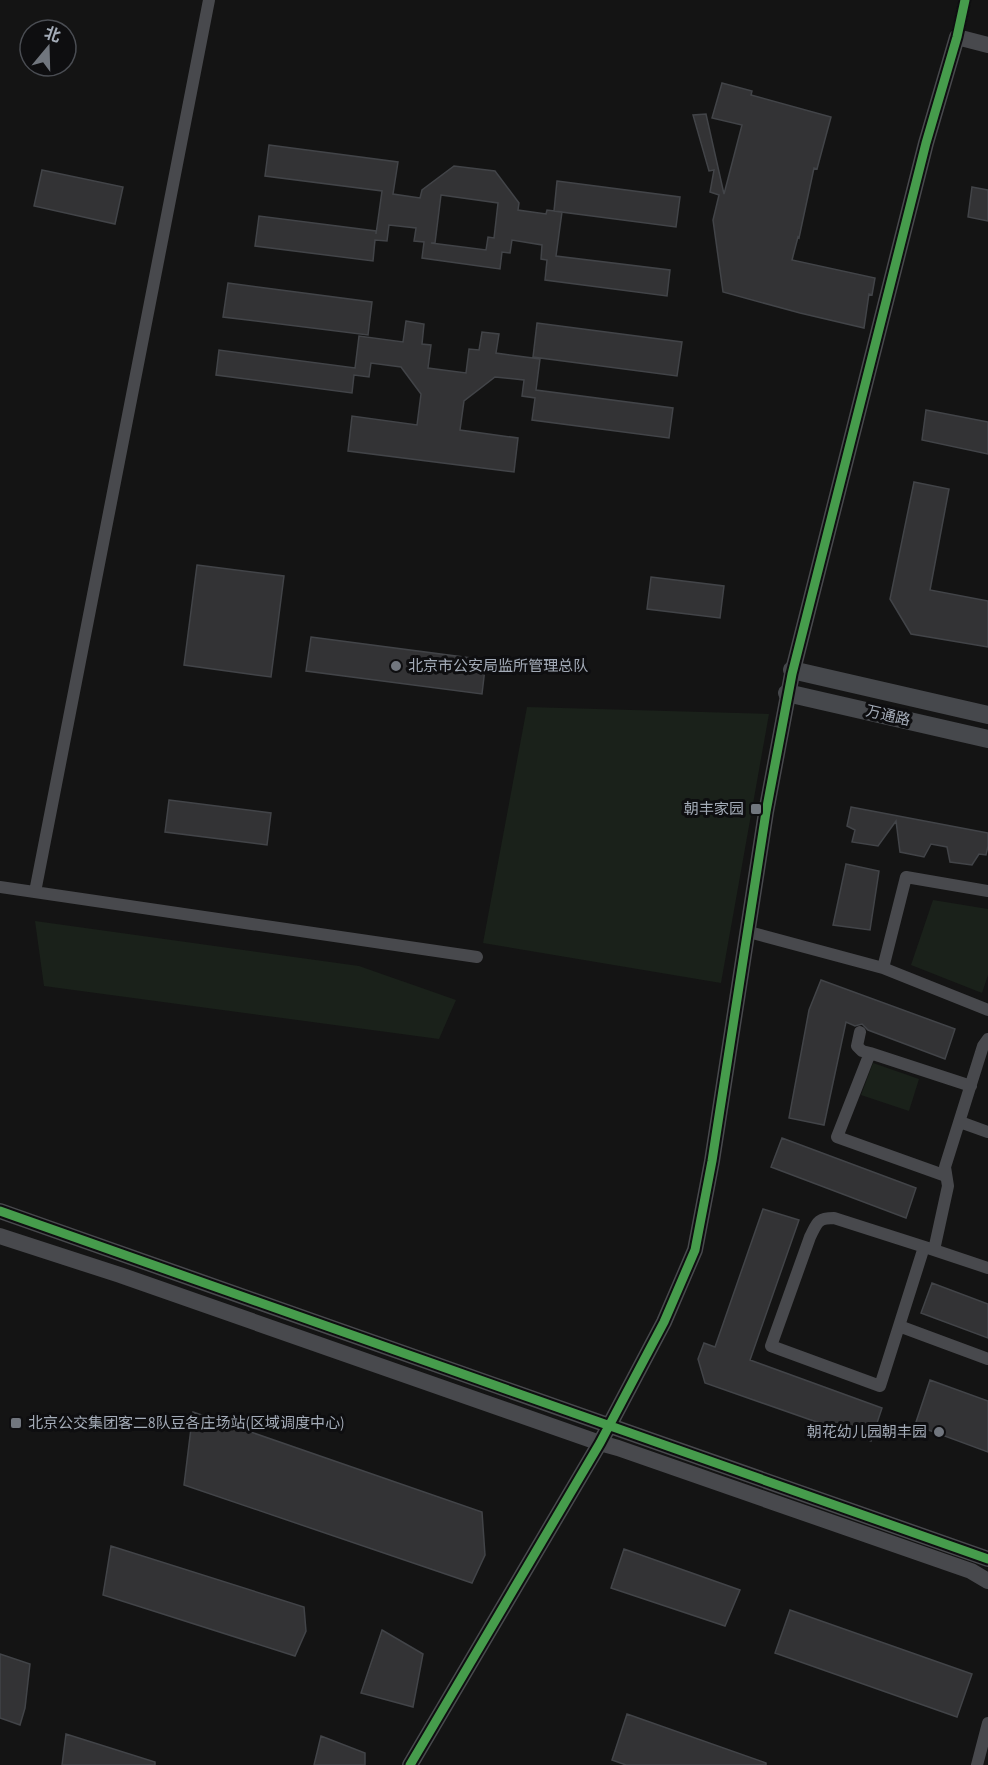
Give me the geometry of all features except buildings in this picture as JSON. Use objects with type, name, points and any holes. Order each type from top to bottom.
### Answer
[{"type":"main road","name":"万通路","points":[[792,670],[988,715]]},
{"type":"main road","name":"万通路","points":[[787,693],[988,739]]},
{"type":"street","points":[[35,892],[209,0]]},
{"type":"street","points":[[410,1765],[600,1443],[664,1323],[695,1250],[712,1161],[766,812],[787,693],[926,143],[957,37],[965,0]]},
{"type":"street","points":[[957,37],[988,45]]},
{"type":"street","points":[[883,969],[906,877],[988,891]]},
{"type":"street","points":[[0,887],[477,957]]},
{"type":"street","points":[[748,932],[883,969],[988,1010]]},
{"type":"street","points":[[860,1032],[857,1046],[862,1051],[971,1086]]},
{"type":"street","points":[[988,1039],[983,1046],[945,1167],[948,1186],[929,1249],[899,1326],[880,1386],[771,1346],[810,1237],[818,1221],[824,1218],[834,1218],[929,1249],[988,1268]]},
{"type":"street","points":[[870,1053],[837,1137],[946,1176]]},
{"type":"street","points":[[960,1122],[988,1132]]},
{"type":"street","points":[[0,1211],[988,1559]]},
{"type":"street","points":[[0,1236],[120,1275],[971,1571],[988,1581]]},
{"type":"street","points":[[899,1326],[988,1359]]},
{"type":"street","points":[[977,1765],[988,1723]]},
{"type":"shaded area","points":[[527,707],[769,714],[721,983],[483,943]]},
{"type":"shaded area","points":[[933,900],[988,909],[988,975],[982,993],[911,965]]},
{"type":"shaded area","points":[[35,921],[359,966],[456,1000],[439,1039],[44,986]]},
{"type":"shaded area","points":[[873,1063],[919,1079],[909,1111],[861,1095]]},
{"type":"cycle path","points":[[410,1765],[600,1443],[664,1322],[695,1250],[712,1161],[766,812],[792,674],[926,143],[957,37],[965,0]]},
{"type":"cycle path","points":[[0,1211],[988,1559]]},
{"type":"place","name":"北京市公安局监所管理总队","points":[[396,666]]},
{"type":"place","name":"朝丰家园","points":[[756,809]]},
{"type":"place","name":"北京公交集团客二8队豆各庄场站(区域调度中心)","points":[[16,1423]]},
{"type":"place","name":"朝花幼儿园朝丰园","points":[[939,1432]]}]
